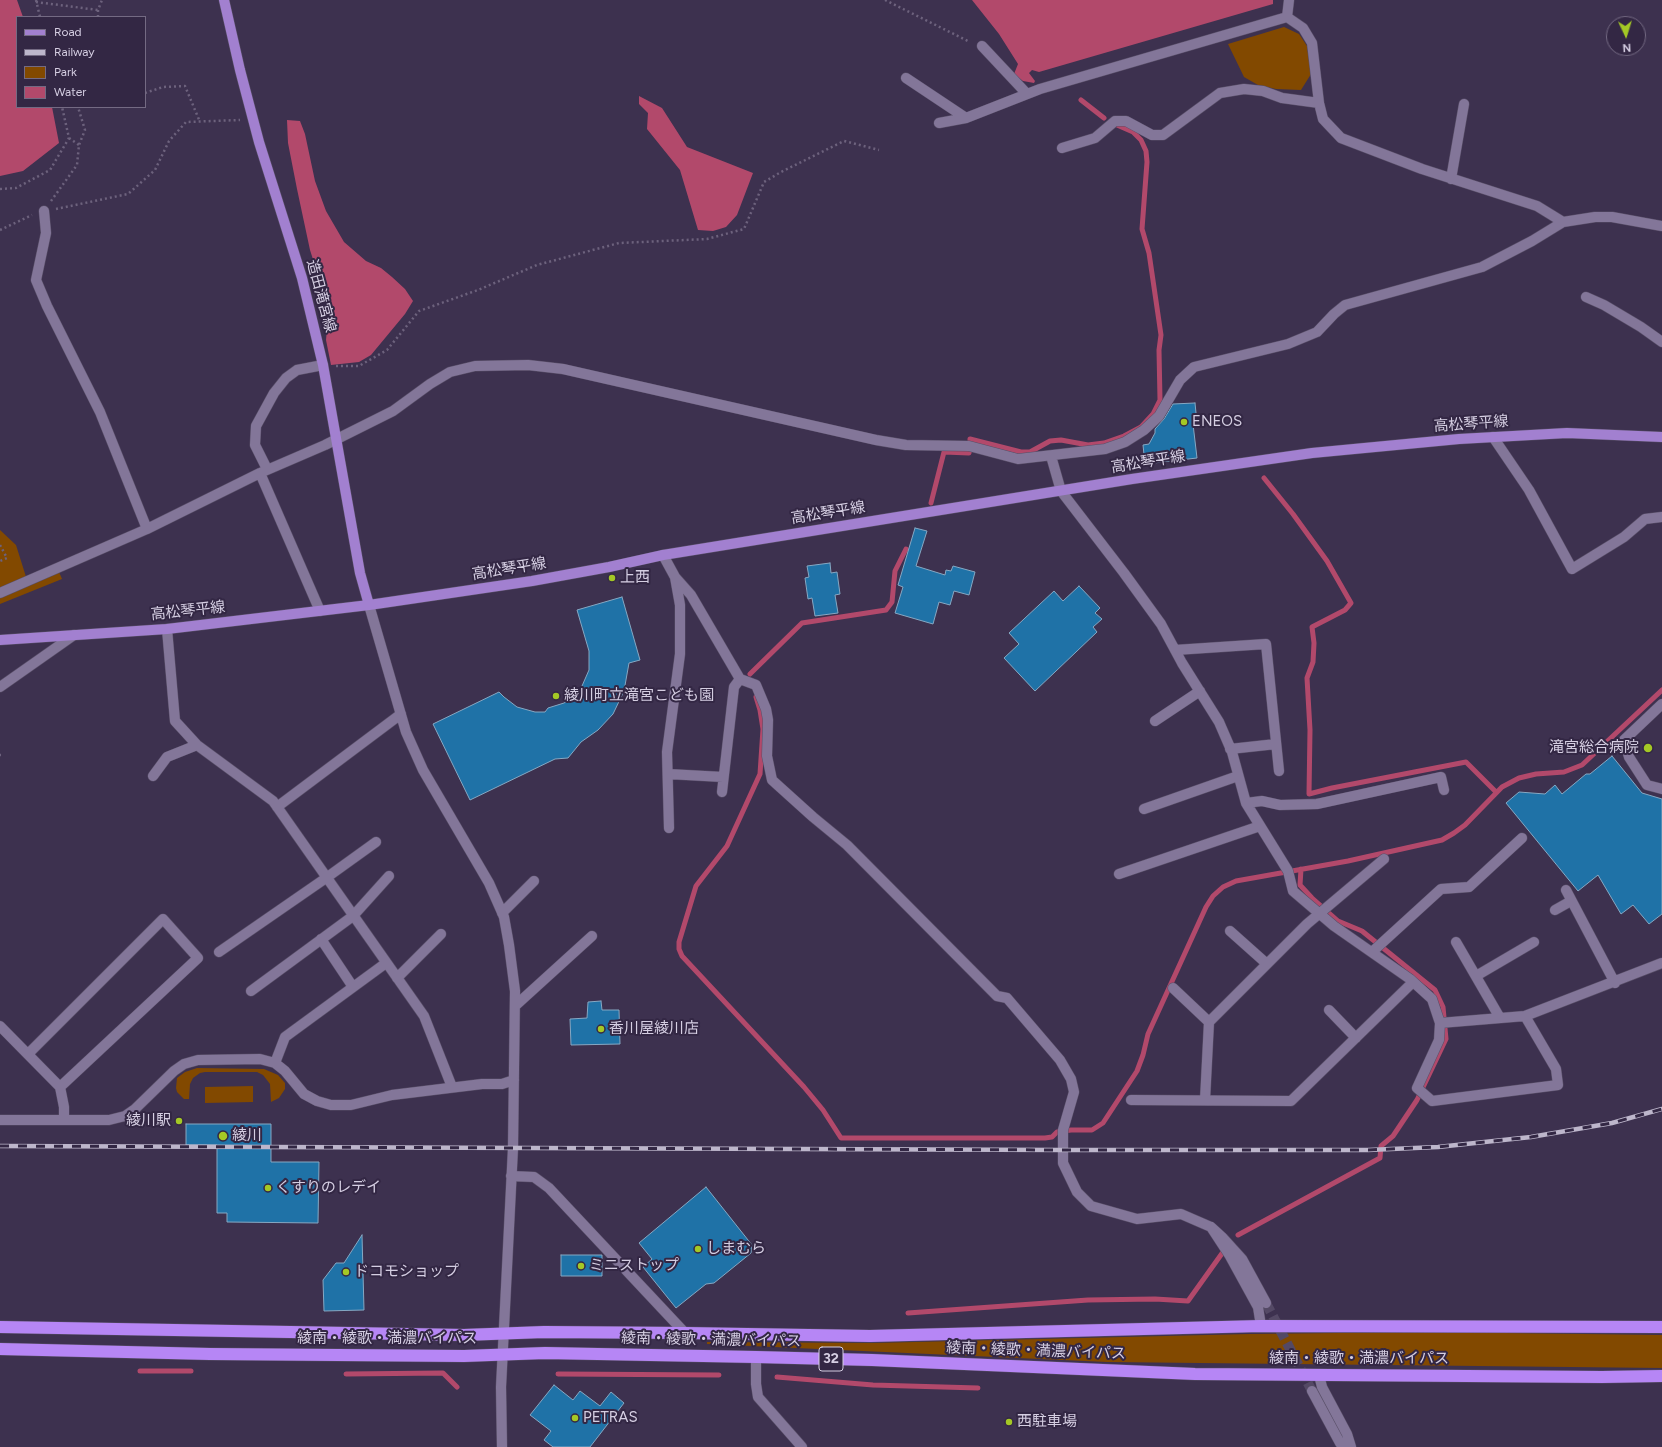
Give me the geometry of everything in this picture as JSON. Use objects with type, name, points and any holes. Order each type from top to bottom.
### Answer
[{"type":"highway","name":"綾南・綾歌・満濃バイパス","points":[[0,1327],[464,1334],[685,1333],[870,1336],[1261,1326],[1662,1327]]},
{"type":"highway","name":"綾南・綾歌・満濃バイパス","points":[[0,1349],[210,1354],[464,1356],[545,1353],[756,1357],[872,1360],[1196,1374],[1602,1377],[1662,1376]]},
{"type":"main road","name":"造田滝宮線","points":[[224,0],[259,142],[302,278],[323,365],[360,573],[369,605]]},
{"type":"main road","name":"高松琴平線","points":[[0,640],[167,629],[369,605],[532,581],[609,567],[663,555],[1140,478],[1312,453],[1493,437],[1567,433],[1662,436]]},
{"type":"street","points":[[1287,17],[1290,0]]},
{"type":"street","points":[[940,123],[966,118],[1040,89],[1287,17]]},
{"type":"street","points":[[1287,17],[1303,28],[1312,43],[1319,103],[1323,119],[1340,138],[1422,169],[1536,206],[1563,222]]},
{"type":"street","points":[[982,46],[1027,94]]},
{"type":"street","points":[[906,78],[966,118]]},
{"type":"street","points":[[1062,148],[1095,138],[1115,121],[1126,121],[1152,135],[1163,135],[1220,93],[1244,89],[1263,91],[1282,98],[1319,103]]},
{"type":"street","points":[[1452,179],[1464,104]]},
{"type":"street","points":[[44,211],[46,233],[36,280],[47,306],[100,412],[147,529]]},
{"type":"street","points":[[0,592],[147,529],[263,471],[336,439],[393,411],[430,384],[450,372],[475,366],[528,365],[563,369],[906,446],[969,446],[1018,459],[1051,456],[1105,449],[1125,442],[1144,430],[1159,416],[1180,380],[1194,367],[1288,344],[1317,332],[1345,305],[1482,266],[1532,241],[1563,222],[1595,217],[1612,217],[1662,226]]},
{"type":"street","points":[[1586,297],[1604,305],[1641,327],[1662,342]]},
{"type":"street","points":[[320,611],[263,471],[255,445],[256,426],[274,393],[286,378],[298,370],[323,365]]},
{"type":"street","points":[[1493,437],[1529,490],[1572,569],[1624,537],[1645,519],[1662,517]]},
{"type":"street","points":[[1051,456],[1060,491],[1156,618],[1219,722],[1230,749],[1246,803],[1288,872],[1293,891],[1322,911],[1334,926],[1377,948],[1432,999],[1444,1022],[1439,1040],[1417,1088],[1432,1101],[1558,1085],[1556,1069],[1525,1016]]},
{"type":"street","points":[[663,555],[675,577],[691,595],[740,679],[756,685],[766,709],[768,720],[767,756],[772,780],[847,845],[997,996],[1007,998],[1060,1060],[1071,1079],[1074,1092],[1063,1131],[1063,1163],[1077,1192],[1091,1206],[1137,1219],[1181,1214],[1211,1227],[1242,1259],[1266,1303]]},
{"type":"street","points":[[669,828],[667,752],[680,654],[680,605],[675,577]]},
{"type":"street","points":[[369,605],[406,732],[423,770],[489,883],[502,913],[510,945],[515,992],[513,1148],[501,1387],[502,1447]]},
{"type":"street","points":[[167,629],[175,720],[197,745],[272,800],[424,1016],[452,1087]]},
{"type":"street","points":[[0,687],[74,635]]},
{"type":"street","points":[[1175,650],[1266,644],[1279,771]]},
{"type":"street","points":[[722,792],[734,686],[740,679]]},
{"type":"street","points":[[1155,721],[1200,691]]},
{"type":"street","points":[[1662,704],[1624,740],[1628,756],[1647,785],[1662,789]]},
{"type":"street","points":[[277,807],[401,714]]},
{"type":"street","points":[[1230,749],[1276,744]]},
{"type":"street","points":[[152,776],[167,757],[197,745]]},
{"type":"street","points":[[668,774],[724,777]]},
{"type":"street","points":[[1144,808],[1238,776]]},
{"type":"street","points":[[1246,803],[1262,801],[1280,805],[1317,804],[1441,777],[1444,790]]},
{"type":"street","points":[[1118,874],[1260,826]]},
{"type":"street","points":[[1377,948],[1441,889],[1468,887],[1522,838]]},
{"type":"street","points":[[219,952],[376,842]]},
{"type":"street","points":[[1205,1100],[1209,1022],[1266,964],[1322,911],[1384,859]]},
{"type":"street","points":[[251,991],[353,916],[389,876]]},
{"type":"street","points":[[502,913],[534,881]]},
{"type":"street","points":[[1566,890],[1615,983]]},
{"type":"street","points":[[1556,910],[1571,901]]},
{"type":"street","points":[[28,1054],[163,919],[198,958],[60,1087]]},
{"type":"street","points":[[1230,931],[1266,964]]},
{"type":"street","points":[[397,978],[441,934]]},
{"type":"street","points":[[515,1006],[592,936]]},
{"type":"street","points":[[321,939],[353,987]]},
{"type":"street","points":[[1456,942],[1500,1018]]},
{"type":"street","points":[[1476,976],[1534,942]]},
{"type":"street","points":[[275,1063],[285,1037],[386,963]]},
{"type":"street","points":[[1444,1022],[1525,1016],[1615,983],[1662,963]]},
{"type":"street","points":[[1130,1100],[1291,1101],[1414,982]]},
{"type":"street","points":[[1173,988],[1209,1022]]},
{"type":"street","points":[[1329,1010],[1356,1038]]},
{"type":"street","points":[[0,1026],[60,1087],[64,1107],[64,1120]]},
{"type":"street","points":[[0,1120],[109,1120],[125,1116],[135,1109],[174,1071],[184,1064],[198,1060],[260,1059],[275,1063],[304,1094],[317,1102],[330,1105],[351,1105],[392,1095],[482,1084],[502,1084],[514,1080]]},
{"type":"street","points":[[511,1176],[534,1176],[548,1188],[685,1333]]},
{"type":"street","points":[[1211,1227],[1230,1256],[1258,1307],[1261,1326]]},
{"type":"street","points":[[756,1357],[756,1384],[758,1397],[802,1447]]},
{"type":"street","points":[[1319,1375],[1322,1387],[1347,1434],[1351,1447]]},
{"type":"street","points":[[1312,1391],[1340,1443],[1346,1447]]},
{"type":"path","points":[[98,16],[98,10],[102,0]]},
{"type":"path","points":[[885,0],[969,42],[982,46]]},
{"type":"path","points":[[40,16],[36,1],[98,10]]},
{"type":"path","points":[[146,93],[163,87],[185,86],[200,122]]},
{"type":"path","points":[[62,108],[69,138],[79,145]]},
{"type":"path","points":[[44,211],[77,164],[79,145],[86,130],[78,108]]},
{"type":"path","points":[[0,230],[25,217],[44,211],[128,194],[155,170],[169,141],[186,122],[241,120]]},
{"type":"path","points":[[0,189],[16,188],[50,170],[69,138]]},
{"type":"path","points":[[323,365],[359,366],[387,350],[419,311],[478,290],[537,265],[619,243],[707,239],[744,229],[764,182],[781,172],[844,141],[879,150]]},
{"type":"path","points":[[0,545],[8,558],[0,561]]},
{"type":"green space","points":[[1284,27],[1299,34],[1307,46],[1311,74],[1301,90],[1276,89],[1258,85],[1244,77],[1228,44]]},
{"type":"green space","points":[[0,530],[16,545],[27,580],[0,590]]},
{"type":"green space","points":[[59,572],[62,579],[0,604],[0,596]]},
{"type":"green space","points":[[197,1068],[264,1069],[278,1075],[285,1083],[285,1089],[279,1098],[271,1102],[270,1084],[263,1075],[257,1072],[205,1072],[200,1073],[193,1078],[190,1084],[189,1099],[184,1099],[177,1092],[177,1078],[185,1072]]},
{"type":"green space","points":[[253,1086],[253,1102],[205,1103],[205,1087]]},
{"type":"green space","points":[[1427,1332],[1662,1335],[1662,1368],[1107,1362],[707,1344],[707,1342],[873,1343],[1249,1334]]},
{"type":"water","points":[[0,0],[17,0],[23,16],[16,16],[16,108],[52,108],[59,143],[23,171],[0,176]]},
{"type":"water","points":[[972,0],[1273,0],[1273,4],[1039,72],[1032,70],[1029,73],[1035,81],[1034,83],[1023,81],[1014,74],[1018,64],[999,34]]},
{"type":"water","points":[[639,96],[662,108],[687,147],[753,173],[737,215],[726,227],[713,231],[698,230],[680,170],[647,129],[648,113],[639,104]]},
{"type":"water","points":[[287,120],[300,121],[305,134],[315,181],[326,211],[344,242],[366,261],[381,268],[392,277],[405,289],[413,301],[405,314],[371,355],[359,362],[331,365],[326,340],[328,318],[325,297],[310,250],[288,143]]},
{"type":"building","points":[[1195,403],[1197,423],[1193,424],[1197,458],[1145,464],[1143,445],[1149,444],[1155,433],[1155,429],[1164,419],[1173,404]]},
{"type":"building","points":[[915,528],[927,531],[916,566],[945,575],[946,570],[951,571],[953,566],[975,572],[969,595],[954,591],[950,605],[939,602],[933,624],[895,613],[903,587],[898,585]]},
{"type":"building","points":[[830,563],[831,573],[837,572],[840,594],[835,595],[838,613],[815,616],[812,598],[808,599],[805,578],[809,577],[807,566]]},
{"type":"building","points":[[1079,586],[1100,608],[1095,613],[1102,619],[1093,627],[1097,632],[1035,691],[1004,658],[1019,644],[1009,633],[1054,591],[1063,601]]},
{"type":"building","points":[[622,597],[640,660],[629,663],[624,691],[613,714],[598,730],[581,742],[568,758],[555,759],[470,800],[433,724],[499,692],[517,707],[535,712],[545,712],[548,708],[564,703],[572,698],[582,686],[589,670],[589,651],[577,610]]},
{"type":"building","points":[[1612,756],[1642,793],[1662,799],[1662,914],[1649,924],[1633,905],[1621,914],[1598,875],[1578,891],[1506,803],[1519,792],[1545,794],[1555,785],[1562,794],[1586,774],[1590,774]]},
{"type":"building","points":[[601,1001],[602,1010],[619,1010],[620,1044],[571,1045],[570,1019],[587,1018],[588,1002]]},
{"type":"building","name":"くすりのレデイ","points":[[186,1124],[271,1124],[271,1162],[319,1162],[318,1223],[227,1222],[227,1213],[217,1213],[217,1145],[186,1145]]},
{"type":"building","name":"しまむら","points":[[706,1187],[752,1245],[751,1253],[714,1283],[706,1284],[676,1308],[643,1267],[652,1259],[639,1243]]},
{"type":"building","name":"ドコモショップ","points":[[362,1235],[364,1310],[324,1311],[323,1280],[336,1263],[344,1263]]},
{"type":"building","name":"ミニストップ","points":[[561,1255],[602,1255],[602,1276],[561,1276]]},
{"type":"building","points":[[554,1385],[573,1400],[580,1391],[600,1406],[611,1392],[624,1403],[590,1447],[553,1447],[544,1440],[551,1431],[530,1415]]},
{"type":"waterway","points":[[1081,100],[1104,118]]},
{"type":"waterway","points":[[970,441],[970,439],[1021,452],[1030,452],[1050,441],[1061,440],[1088,445],[1104,443],[1124,436],[1141,427],[1153,414],[1160,400],[1159,350],[1161,335],[1149,253],[1142,229],[1147,162],[1146,151],[1141,140],[1133,132],[1117,125]]},
{"type":"waterway","points":[[931,503],[944,452],[969,453],[970,449]]},
{"type":"waterway","points":[[1264,478],[1293,514],[1327,561],[1351,603],[1345,610],[1312,627],[1314,643],[1313,662],[1307,678],[1310,730],[1309,794],[1332,788],[1466,762],[1496,792]]},
{"type":"waterway","points":[[750,674],[802,623],[886,610],[892,602],[895,571],[906,549]]},
{"type":"waterway","points":[[756,697],[763,729],[760,774],[727,846],[696,886],[679,942],[679,949],[682,956],[804,1087],[823,1110],[841,1138],[1045,1138],[1052,1137],[1057,1132],[1092,1130],[1103,1123],[1137,1071],[1148,1034],[1206,907],[1213,896],[1223,887],[1236,881],[1348,861],[1442,840],[1465,825],[1502,787],[1519,778],[1536,774],[1564,772],[1582,765],[1662,690]]},
{"type":"waterway","points":[[1238,1235],[1380,1158],[1381,1146],[1393,1136],[1417,1100],[1446,1039],[1443,1007],[1435,990],[1362,931],[1338,921],[1312,898],[1300,885],[1301,869]]},
{"type":"waterway","points":[[908,1313],[1088,1300],[1155,1299],[1188,1301],[1223,1252]]},
{"type":"waterway","points":[[140,1371],[191,1371]]},
{"type":"waterway","points":[[346,1374],[443,1373],[457,1387]]},
{"type":"waterway","points":[[558,1374],[719,1375]]},
{"type":"waterway","points":[[777,1377],[873,1385],[978,1388]]},
{"type":"tunnel","points":[[1266,1303],[1312,1391]]},
{"type":"railway","points":[[0,1146],[1368,1150],[1438,1147],[1531,1137],[1612,1123],[1662,1109]]},
{"type":"place","name":"ENEOS","points":[[1184,422]]},
{"type":"place","name":"上西","points":[[612,578]]},
{"type":"place","name":"綾川町立滝宮こども園","points":[[556,696]]},
{"type":"place","name":"滝宮総合病院","points":[[1648,748]]},
{"type":"place","name":"香川屋綾川店","points":[[601,1029]]},
{"type":"place","name":"綾川駅","points":[[179,1121]]},
{"type":"place","name":"綾川","points":[[223,1136]]},
{"type":"place","name":"くすりのレデイ","points":[[268,1188]]},
{"type":"place","name":"しまむら","points":[[698,1249]]},
{"type":"place","name":"ミニストップ","points":[[581,1266]]},
{"type":"place","name":"ドコモショップ","points":[[346,1272]]},
{"type":"place","name":"PETRAS","points":[[575,1418]]},
{"type":"place","name":"西駐車場","points":[[1009,1422]]}]
